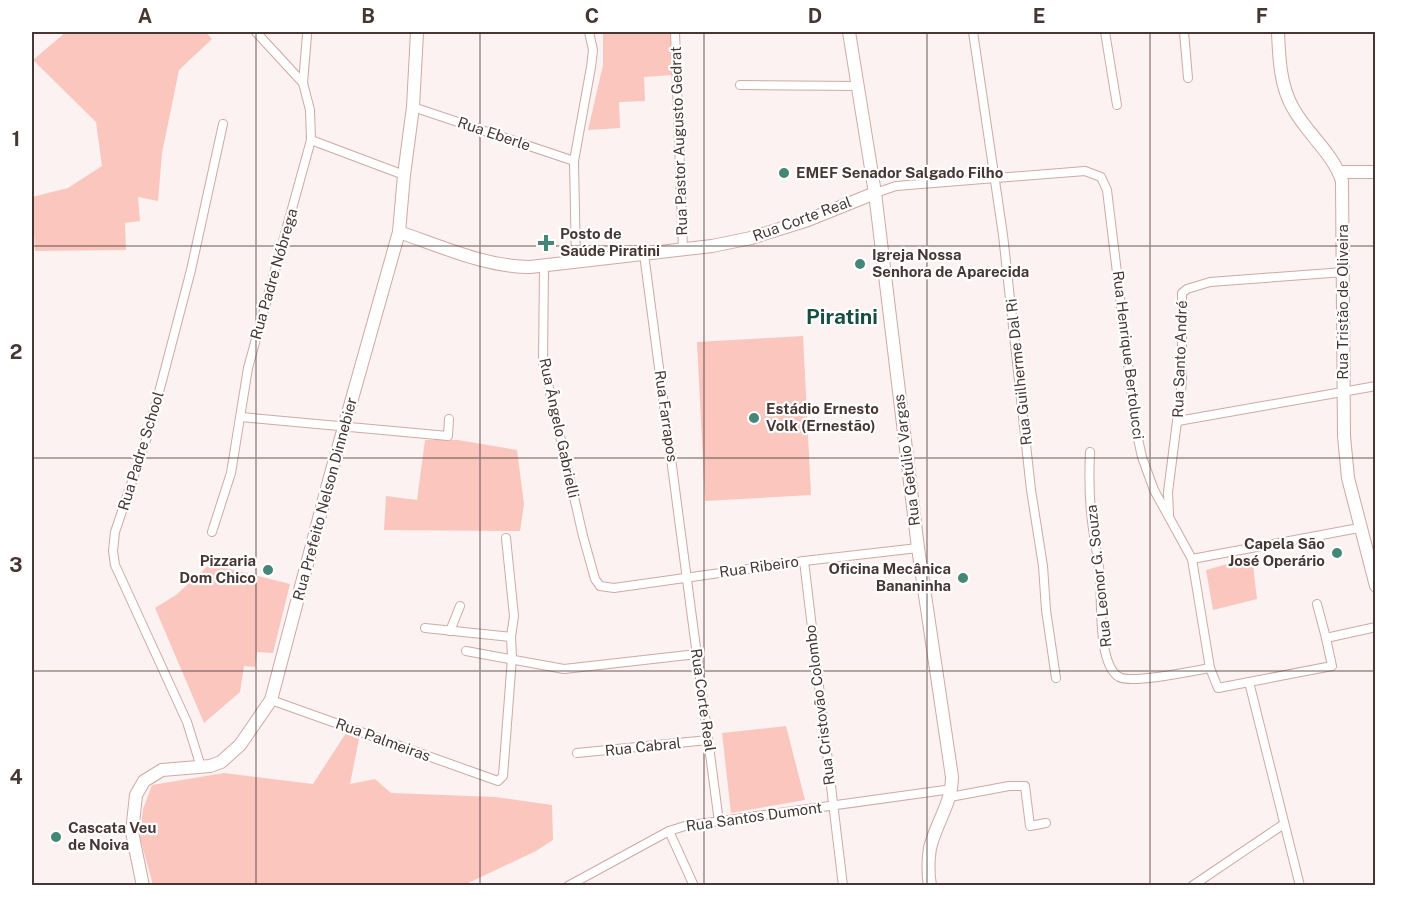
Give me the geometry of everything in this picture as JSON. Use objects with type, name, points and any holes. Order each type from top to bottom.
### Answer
[{"type":"street","points":[[256,32],[303,82]]},
{"type":"street","name":"Rua Prefeito Nelson Dinnebier","points":[[143,885],[132,832],[136,795],[144,781],[162,770],[201,767],[221,762],[231,755],[251,732],[271,700],[399,232],[413,107],[417,32]]},
{"type":"street","points":[[576,263],[574,161],[593,50],[589,32]]},
{"type":"street","name":"Rua Pastor Augusto Gedrat","points":[[675,32],[683,250]]},
{"type":"street","name":"Rua Getúlio Vargas","points":[[849,32],[875,193],[918,548],[952,777],[951,793],[930,848],[928,874],[930,885]]},
{"type":"street","name":"Rua Guilherme Dal Ri","points":[[973,32],[1015,335],[1031,490],[1043,566],[1046,610],[1056,678]]},
{"type":"street","points":[[1105,32],[1117,105]]},
{"type":"street","points":[[1184,32],[1188,78]]},
{"type":"street","name":"Rua Tristão de Oliveira","points":[[1278,32],[1280,66],[1288,98],[1296,113],[1339,172],[1342,181],[1344,436],[1348,478],[1359,528],[1376,586]]},
{"type":"street","points":[[303,82],[307,35]]},
{"type":"street","name":"Rua Padre Nóbrega","points":[[212,532],[231,473],[248,368],[311,141],[309,110],[303,82]]},
{"type":"street","points":[[740,85],[858,86]]},
{"type":"street","name":"Rua Eberle","points":[[413,107],[574,161]]},
{"type":"street","name":"Rua Padre School","points":[[201,767],[187,723],[115,565],[113,551],[115,532],[146,440],[191,270],[223,124]]},
{"type":"street","points":[[311,141],[404,175]]},
{"type":"street","name":"Rua Corte Real","points":[[399,232],[508,266],[544,266],[683,250],[751,238],[808,220],[896,186],[1085,171],[1101,177]]},
{"type":"street","points":[[1339,172],[1376,172]]},
{"type":"street","name":"Rua Henrique Bertolucci","points":[[1101,177],[1107,190],[1136,430],[1142,457],[1154,489],[1192,559],[1210,668],[1217,688],[1249,682]]},
{"type":"street","name":"Rua Farrapos","points":[[644,254],[687,577]]},
{"type":"street","name":"Rua Ângelo Gabrielli","points":[[544,266],[543,362],[583,536],[595,579],[600,586]]},
{"type":"street","name":"Rua Santo André","points":[[1170,518],[1168,492],[1182,382],[1182,293],[1199,283],[1344,272]]},
{"type":"street","points":[[1178,421],[1376,386]]},
{"type":"street","points":[[241,417],[448,436],[449,419]]},
{"type":"street","name":"Rua Leonor G. Souza","points":[[1090,452],[1089,489],[1100,575],[1101,619],[1111,668],[1116,675],[1129,679],[1210,668]]},
{"type":"street","points":[[1192,559],[1359,528]]},
{"type":"street","points":[[506,538],[514,599],[512,658]]},
{"type":"street","name":"Rua Ribeiro","points":[[600,586],[614,588],[804,561],[918,548]]},
{"type":"street","name":"Rua Cristovão Colombo","points":[[804,561],[843,885]]},
{"type":"street","name":"Rua Corte Real","points":[[687,577],[719,822]]},
{"type":"street","points":[[1300,885],[1249,682],[1332,666],[1317,604]]},
{"type":"street","points":[[450,631],[460,606]]},
{"type":"street","points":[[1326,638],[1376,627]]},
{"type":"street","points":[[425,628],[511,637]]},
{"type":"street","points":[[466,651],[564,669],[697,654]]},
{"type":"street","name":"Rua Palmeiras","points":[[271,700],[495,782],[503,776],[512,658]]},
{"type":"street","name":"Rua Cabral","points":[[577,753],[708,740]]},
{"type":"street","name":"Rua Santos Dumont","points":[[568,885],[669,831],[685,826],[832,806],[1024,786],[1030,826],[1046,824]]},
{"type":"street","points":[[1192,885],[1284,824]]},
{"type":"street","points":[[669,831],[694,885]]},
{"type":"shaded area","points":[[66,32],[206,32],[212,39],[179,70],[162,153],[158,201],[138,197],[140,221],[125,223],[126,250],[35,251],[32,197],[68,188],[102,166],[96,122],[33,60]]},
{"type":"shaded area","points":[[603,32],[671,32],[672,75],[644,77],[645,101],[619,102],[620,128],[588,130],[603,65]]},
{"type":"shaded area","name":"Estádio Ernesto Volk (Ernestão)","points":[[803,336],[811,495],[705,501],[697,342]]},
{"type":"shaded area","points":[[425,440],[458,440],[517,450],[524,504],[520,531],[384,530],[386,496],[417,500]]},
{"type":"shaded area","points":[[1252,557],[1257,599],[1213,610],[1206,570]]},
{"type":"shaded area","points":[[210,564],[290,584],[273,653],[257,652],[255,667],[244,666],[240,692],[204,723],[155,608],[176,595]]},
{"type":"shaded area","points":[[786,726],[805,800],[731,813],[722,733]]},
{"type":"shaded area","points":[[346,733],[359,739],[350,784],[375,779],[391,793],[495,797],[552,805],[553,840],[536,851],[464,885],[153,885],[140,838],[143,809],[152,785],[224,773],[313,784]]},
{"type":"place","name":"EMEF Senador Salgado Filho","points":[[784,173]]},
{"type":"place","name":"Posto de Saúde Piratini","points":[[546,243]]},
{"type":"place","name":"Igreja Nossa Senhora de Aparecida","points":[[860,264]]},
{"type":"place","name":"Estádio Ernesto Volk (Ernestão)","points":[[754,418]]},
{"type":"place","name":"Capela São José Operário","points":[[1337,553]]},
{"type":"place","name":"Pizzaria Dom Chico","points":[[268,570]]},
{"type":"place","name":"Oficina Mecânica Bananinha","points":[[963,578]]},
{"type":"place","name":"Cascata Veu de Noiva","points":[[56,837]]},
{"type":"district","name":"Piratini","points":[[842,317]]}]
